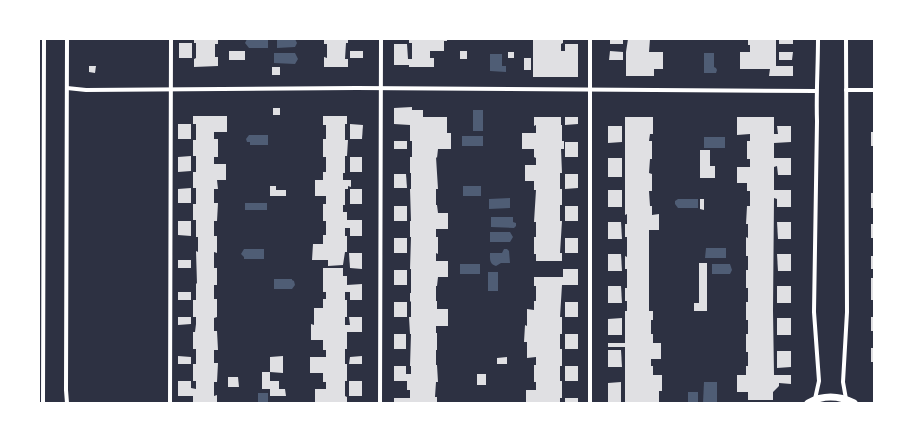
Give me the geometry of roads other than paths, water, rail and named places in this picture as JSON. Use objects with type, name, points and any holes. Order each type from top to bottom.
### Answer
[{"type":"street","points":[[43,403],[41,192],[44,39]]},
{"type":"street","points":[[67,39],[67,403]]},
{"type":"street","points":[[170,403],[171,39]]},
{"type":"street","points":[[380,403],[381,39]]},
{"type":"street","points":[[590,39],[590,403]]},
{"type":"street","points":[[815,399],[820,381],[814,312],[817,122],[816,91],[818,39]]},
{"type":"street","points":[[846,39],[847,312],[843,382],[846,399]]},
{"type":"street","points":[[67,88],[86,90],[381,88],[816,91]]},
{"type":"street","points":[[846,90],[874,90]]},
{"type":"street","points":[[808,403],[815,399],[836,397],[846,399],[854,403]]},
{"type":"water","points":[[247,39],[268,39],[268,48],[249,48],[245,43]]},
{"type":"water","points":[[277,39],[295,39],[297,43],[295,47],[277,48]]},
{"type":"water","points":[[274,53],[295,53],[298,59],[295,64],[274,63]]},
{"type":"water","points":[[704,53],[714,53],[714,67],[717,70],[716,73],[704,73]]},
{"type":"water","points":[[490,54],[502,54],[502,66],[506,66],[506,72],[490,71]]},
{"type":"water","points":[[473,110],[483,110],[483,131],[473,131]]},
{"type":"water","points":[[249,135],[268,135],[268,145],[250,145],[250,142],[247,142],[246,139]]},
{"type":"water","points":[[462,136],[483,136],[483,146],[462,146]]},
{"type":"water","points":[[704,137],[725,137],[725,148],[704,148]]},
{"type":"water","points":[[463,186],[481,186],[481,196],[463,196]]},
{"type":"water","points":[[510,198],[510,208],[489,209],[489,199]]},
{"type":"water","points":[[678,199],[698,199],[698,208],[678,208],[675,201]]},
{"type":"water","points":[[245,203],[267,203],[267,210],[245,210]]},
{"type":"water","points":[[491,217],[513,217],[513,222],[516,223],[516,226],[514,228],[491,227]]},
{"type":"water","points":[[490,232],[510,232],[513,237],[510,242],[490,242]]},
{"type":"water","points":[[706,248],[726,248],[726,258],[705,258]]},
{"type":"water","points":[[244,249],[264,249],[264,259],[244,259],[241,254]]},
{"type":"water","points":[[504,249],[509,251],[510,263],[501,263],[496,266],[492,264],[490,261],[490,253],[502,253]]},
{"type":"water","points":[[460,264],[480,264],[480,274],[460,274]]},
{"type":"water","points":[[712,264],[730,264],[732,270],[730,274],[712,274]]},
{"type":"water","points":[[488,272],[498,272],[498,291],[488,291]]},
{"type":"water","points":[[274,279],[292,279],[295,285],[292,289],[274,289]]},
{"type":"water","points":[[704,382],[717,382],[717,403],[703,403]]},
{"type":"water","points":[[688,392],[698,392],[698,403],[688,403]]},
{"type":"water","points":[[258,393],[268,393],[268,403],[258,403]]}]
